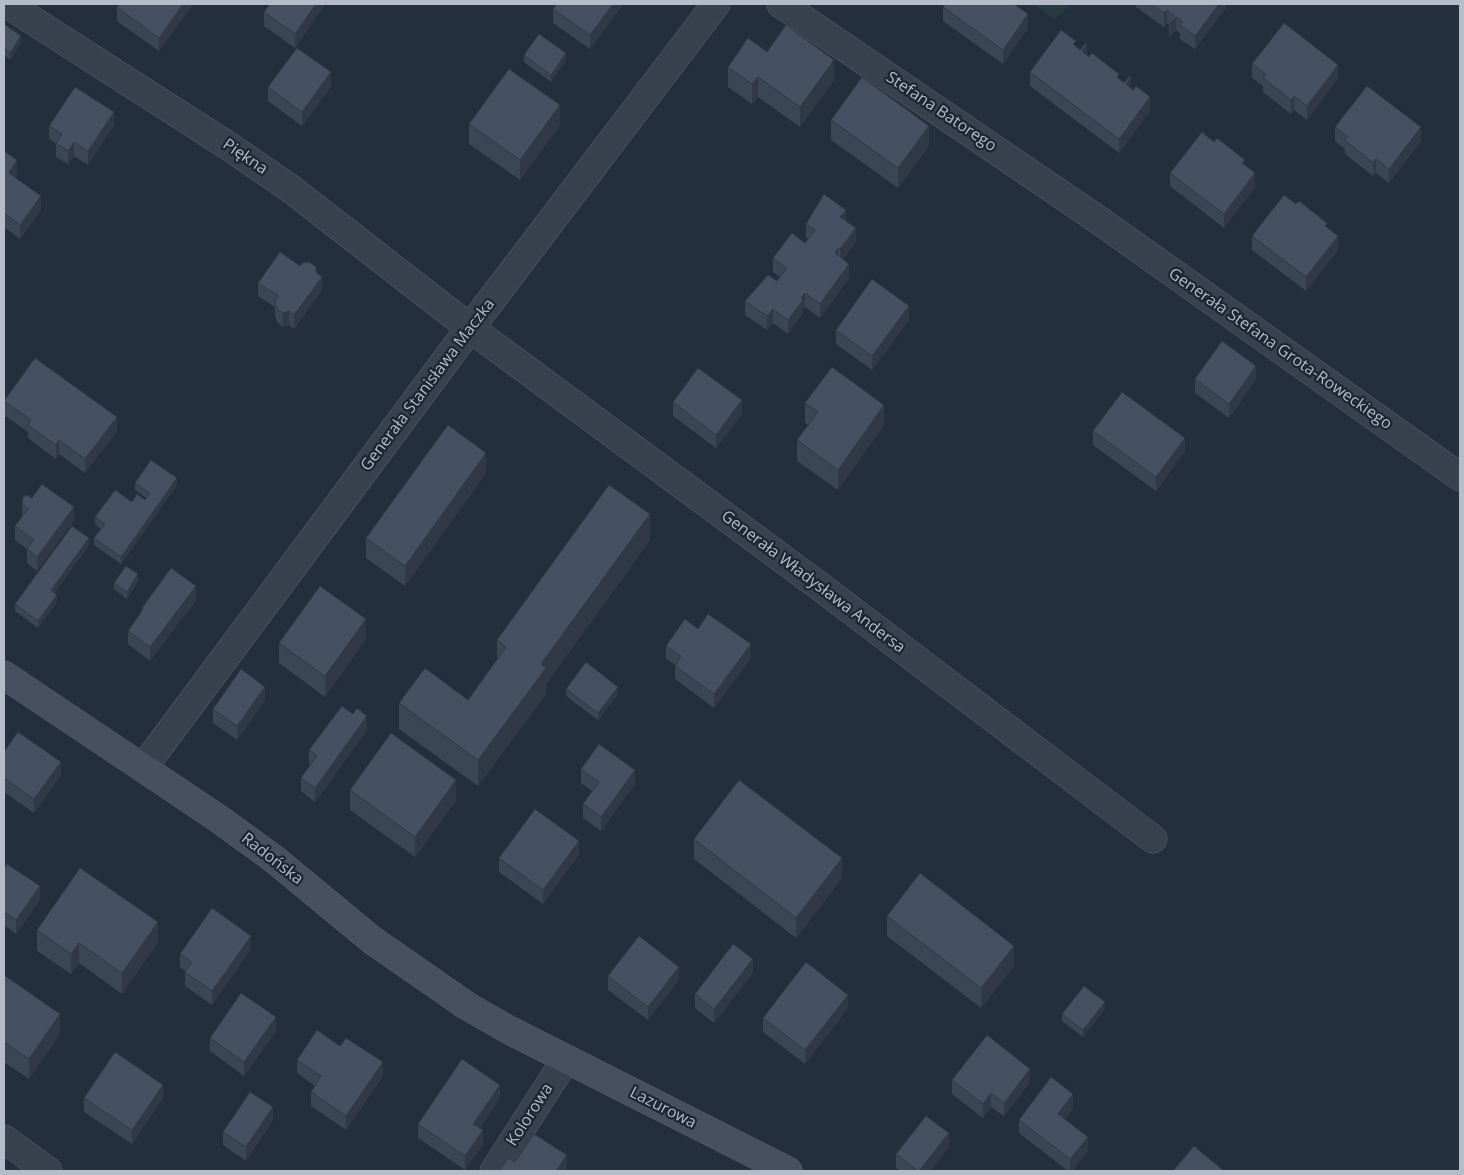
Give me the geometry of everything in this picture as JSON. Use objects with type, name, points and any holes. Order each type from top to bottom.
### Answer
[{"type":"street","name":"Piękna","points":[[7,4],[268,173],[470,328]]},
{"type":"street","name":"Generała Stanisława Maczka","points":[[143,768],[470,328],[716,4]]},
{"type":"street","name":"Stefana Batorego","points":[[781,4],[1100,221]]},
{"type":"street","name":"Generała Stefana Grota-Roweckiego","points":[[1100,221],[1460,477]]},
{"type":"street","name":"Generała Władysława Andersa","points":[[470,328],[826,590],[1153,840]]},
{"type":"street","name":"Radońska","points":[[4,675],[219,819],[274,859],[372,940],[432,983],[468,1006],[538,1044]]},
{"type":"street","name":"Lazurowa","points":[[538,1044],[788,1171]]},
{"type":"street","name":"Kolorowa","points":[[494,1171],[566,1059]]},
{"type":"street","points":[[4,1139],[48,1171]]},
{"type":"green space","points":[[1033,4],[1071,4],[1055,19]]},
{"type":"building","points":[[119,4],[183,4],[159,38],[117,7]]},
{"type":"building","points":[[270,4],[316,4],[295,34],[264,12]]},
{"type":"building","points":[[557,4],[613,4],[590,35],[553,9]]},
{"type":"building","points":[[945,4],[1014,4],[1028,14],[1003,50],[943,7]]},
{"type":"building","points":[[1151,4],[1219,4],[1195,36],[1180,25],[1183,22],[1176,17],[1169,22],[1174,15],[1167,10],[1164,13]]},
{"type":"building","points":[[1284,23],[1338,65],[1307,106],[1294,96],[1291,100],[1263,78],[1266,74],[1252,64]]},
{"type":"building","points":[[4,24],[21,36],[10,53],[4,48]]},
{"type":"building","points":[[786,25],[834,60],[800,107],[758,77],[752,84],[728,67],[748,38],[767,52]]},
{"type":"building","points":[[1061,30],[1076,41],[1073,44],[1080,50],[1086,43],[1082,51],[1089,57],[1092,53],[1119,74],[1117,77],[1124,83],[1130,76],[1126,84],[1133,90],[1136,86],[1150,97],[1119,139],[1030,72]]},
{"type":"building","points":[[539,34],[566,53],[551,75],[524,55]]},
{"type":"building","points":[[297,48],[331,72],[302,112],[268,87]]},
{"type":"building","points":[[509,69],[560,105],[520,160],[469,124]]},
{"type":"building","points":[[862,77],[929,126],[898,168],[831,120]]},
{"type":"building","points":[[1367,86],[1421,127],[1389,169],[1376,159],[1373,163],[1345,140],[1348,137],[1335,127]]},
{"type":"building","points":[[75,87],[114,112],[88,151],[74,142],[68,151],[56,143],[62,134],[49,126]]},
{"type":"building","points":[[1202,132],[1214,142],[1217,138],[1245,160],[1242,163],[1255,173],[1224,214],[1170,173]]},
{"type":"building","points":[[4,151],[17,160],[9,173],[41,196],[20,225],[4,213]]},
{"type":"building","points":[[824,194],[846,210],[840,217],[856,228],[835,253],[849,264],[820,304],[805,293],[801,298],[803,300],[788,320],[773,309],[767,316],[745,301],[768,275],[777,281],[787,268],[773,258],[792,233],[805,243],[815,230],[806,224]]},
{"type":"building","points":[[1284,195],[1296,204],[1299,201],[1327,223],[1325,226],[1338,236],[1306,277],[1252,236]]},
{"type":"building","points":[[280,252],[300,266],[302,263],[309,262],[316,267],[316,272],[322,277],[294,315],[289,311],[283,313],[277,309],[275,301],[279,296],[258,283]]},
{"type":"building","points":[[872,279],[909,306],[872,356],[836,330]]},
{"type":"building","points":[[1222,341],[1256,366],[1229,404],[1195,379]]},
{"type":"building","points":[[35,358],[117,417],[85,459],[59,440],[56,445],[28,425],[31,420],[4,401]]},
{"type":"building","points":[[832,367],[884,405],[838,470],[797,440],[818,412],[805,403]]},
{"type":"building","points":[[698,368],[742,400],[716,435],[673,402]]},
{"type":"building","points":[[1122,392],[1185,438],[1156,477],[1093,431]]},
{"type":"building","points":[[448,425],[486,453],[405,566],[366,538]]},
{"type":"building","points":[[151,460],[177,478],[121,557],[94,538],[105,524],[95,517],[115,490],[132,502],[137,494],[145,500],[149,493],[135,483]]},
{"type":"building","points":[[42,484],[74,507],[37,557],[27,549],[34,540],[15,526],[28,509],[22,503],[23,497],[27,495],[32,498]]},
{"type":"building","points":[[609,485],[650,514],[541,664],[546,668],[478,760],[399,703],[425,668],[468,700],[506,647],[497,640]]},
{"type":"building","points":[[72,526],[89,538],[51,590],[57,595],[38,621],[15,604]]},
{"type":"building","points":[[126,566],[138,574],[127,592],[114,583]]},
{"type":"building","points":[[171,568],[196,586],[150,647],[128,631]]},
{"type":"building","points":[[320,586],[366,619],[325,676],[279,643]]},
{"type":"building","points":[[708,614],[751,644],[714,694],[675,666],[681,656],[666,646],[685,619],[698,629]]},
{"type":"building","points":[[586,662],[618,687],[598,713],[566,689]]},
{"type":"building","points":[[241,669],[265,687],[237,726],[213,709]]},
{"type":"building","points":[[342,706],[353,714],[357,708],[367,716],[315,788],[301,778],[317,756],[309,750]]},
{"type":"building","points":[[18,732],[61,762],[34,799],[4,778],[4,752]]},
{"type":"building","points":[[391,733],[456,780],[415,837],[350,790]]},
{"type":"building","points":[[599,744],[635,770],[601,817],[583,804],[599,782],[581,769]]},
{"type":"building","points":[[739,780],[842,858],[796,918],[694,839]]},
{"type":"building","points":[[535,809],[579,841],[543,890],[499,858]]},
{"type":"building","points":[[7,864],[40,886],[16,920],[4,912],[4,869]]},
{"type":"building","points":[[80,868],[158,922],[122,973],[79,943],[71,954],[37,930]]},
{"type":"building","points":[[920,873],[1014,946],[981,988],[887,916]]},
{"type":"building","points":[[212,908],[251,936],[212,991],[185,972],[192,962],[180,954]]},
{"type":"building","points":[[639,936],[679,967],[648,1007],[608,976]]},
{"type":"building","points":[[733,944],[753,959],[714,1009],[695,994]]},
{"type":"building","points":[[806,962],[848,995],[805,1050],[763,1018]]},
{"type":"building","points":[[4,975],[60,1014],[29,1059],[4,1042]]},
{"type":"building","points":[[1084,986],[1105,1002],[1083,1030],[1062,1014]]},
{"type":"building","points":[[241,993],[276,1017],[244,1062],[210,1038]]},
{"type":"building","points":[[317,1030],[340,1046],[346,1038],[383,1062],[346,1116],[311,1092],[321,1076],[297,1060]]},
{"type":"building","points":[[987,1035],[1030,1069],[1004,1103],[991,1093],[983,1104],[952,1080]]},
{"type":"building","points":[[115,1052],[163,1085],[132,1130],[84,1098]]},
{"type":"building","points":[[462,1059],[500,1085],[473,1124],[483,1130],[465,1156],[418,1124]]},
{"type":"building","points":[[1051,1077],[1073,1094],[1058,1114],[1088,1137],[1070,1159],[1019,1120]]},
{"type":"building","points":[[250,1092],[273,1107],[246,1147],[223,1132]]},
{"type":"building","points":[[926,1116],[949,1133],[918,1171],[896,1154]]},
{"type":"building","points":[[534,1134],[567,1155],[556,1171],[499,1171],[508,1158],[515,1162]]},
{"type":"building","points":[[1194,1146],[1224,1171],[1173,1171]]}]
